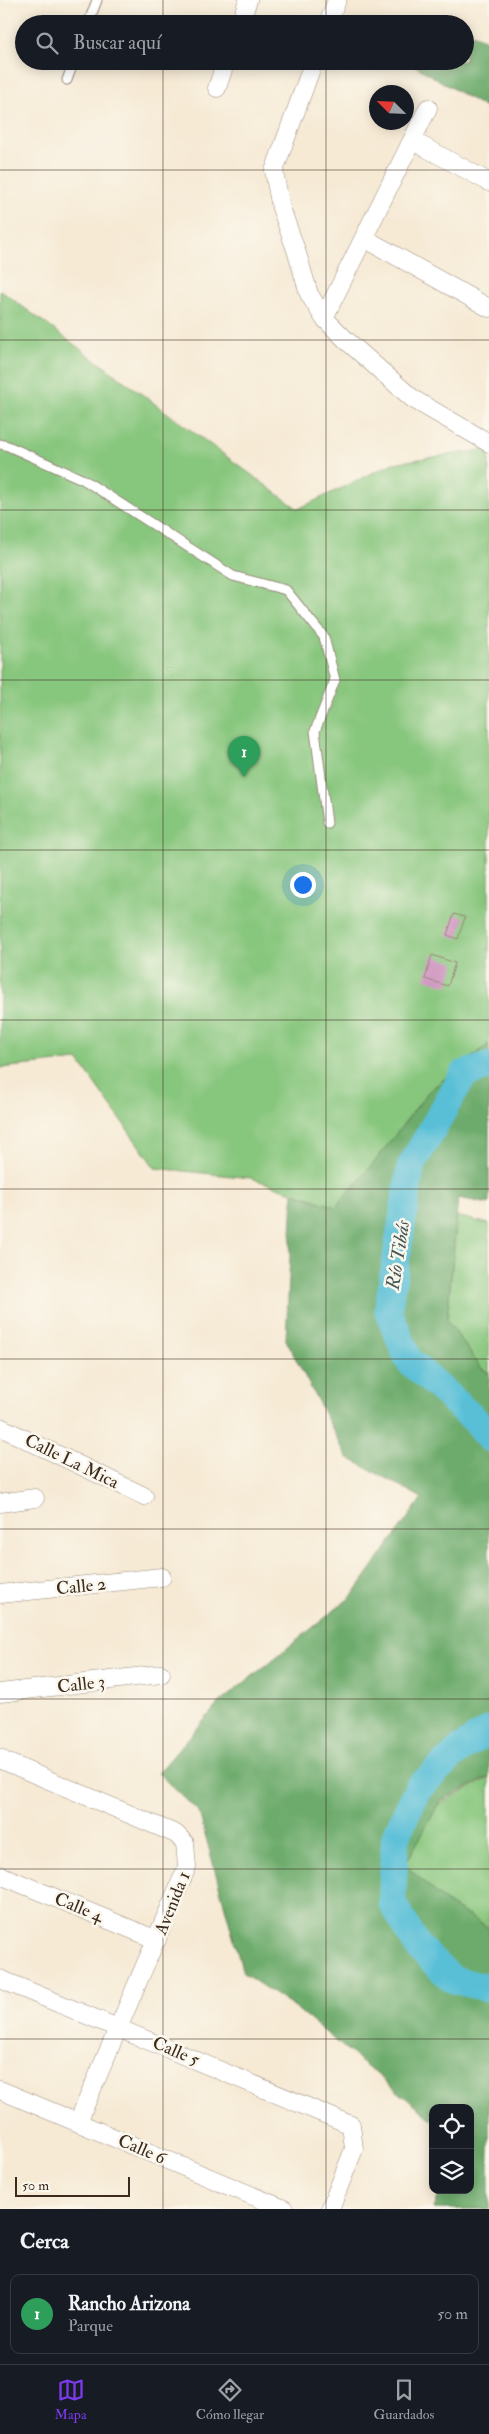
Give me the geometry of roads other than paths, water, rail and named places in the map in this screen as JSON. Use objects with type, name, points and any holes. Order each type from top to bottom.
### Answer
[{"type":"street","points":[[243,15],[248,0]]},
{"type":"street","points":[[331,15],[337,0]]},
{"type":"street","points":[[217,88],[223,70]]},
{"type":"street","points":[[311,70],[274,171],[280,208],[296,250],[309,294],[324,318],[370,363],[413,399],[489,442]]},
{"type":"street","points":[[324,318],[428,108]]},
{"type":"street","points":[[413,141],[489,182]]},
{"type":"street","points":[[364,238],[489,308]]},
{"type":"street","name":"Calle La Mica","points":[[0,1426],[144,1496]]},
{"type":"street","points":[[0,1503],[35,1498]]},
{"type":"street","name":"Calle 2","points":[[0,1594],[162,1577]]},
{"type":"street","name":"Calle 3","points":[[0,1693],[161,1674]]},
{"type":"street","name":"Avenida 1","points":[[0,1758],[4,1762],[176,1834],[185,1843],[188,1867],[78,2122]]},
{"type":"street","name":"Calle 4","points":[[0,1875],[157,1940]]},
{"type":"street","name":"Calle 5","points":[[0,1979],[120,2027],[351,2125],[354,2149],[330,2209]]},
{"type":"street","name":"Calle 6","points":[[0,2090],[284,2209]]},
{"type":"lane","points":[[91,15],[97,0]]},
{"type":"lane","points":[[67,80],[71,70]]},
{"type":"lane","points":[[0,444],[84,480],[233,576],[286,590],[324,637],[335,680],[315,731],[327,823]]},
{"type":"waterway","name":"Río Tibás","points":[[489,1066],[464,1074],[411,1166],[388,1310],[409,1361],[475,1420],[489,1438]]},
{"type":"waterway","name":"Río Tibás","points":[[489,1730],[462,1748],[418,1788],[395,1838],[392,1902],[418,1947],[452,1979],[489,1989]]},
{"type":"place","name":"Rancho Arizona","points":[[244,777]]}]
